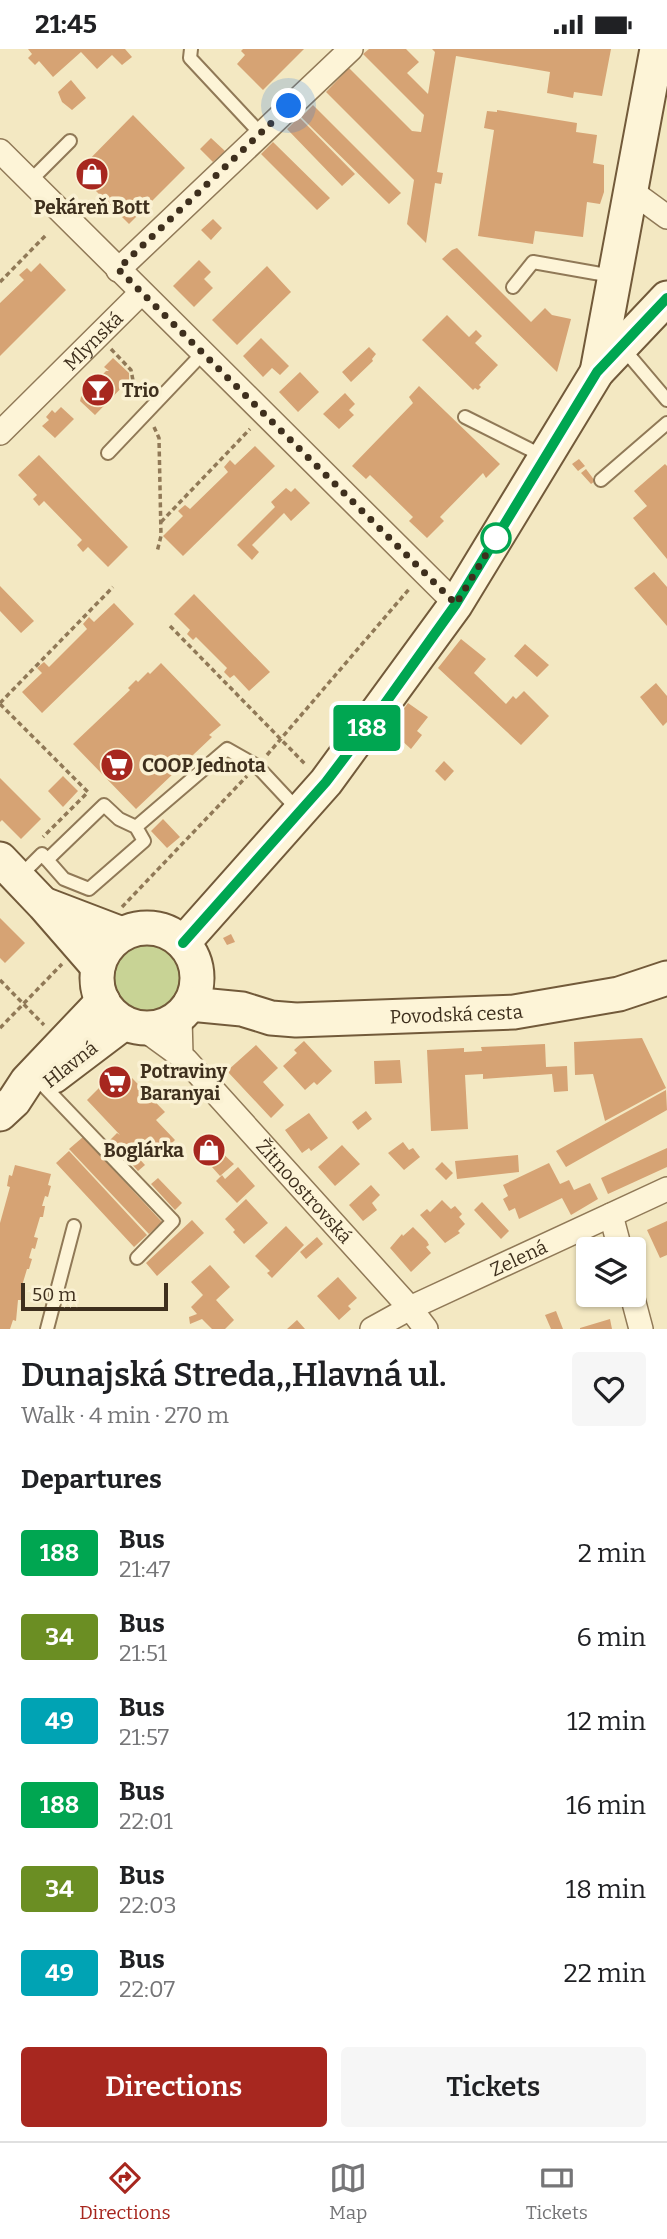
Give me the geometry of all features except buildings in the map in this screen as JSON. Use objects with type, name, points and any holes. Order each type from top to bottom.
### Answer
[{"type":"main road","points":[[597,372],[630,190],[658,67]]},
{"type":"main road","points":[[183,943],[326,782],[379,712],[456,604],[597,372],[667,298]]},
{"type":"main road","points":[[9,868],[98,967]]},
{"type":"main road","points":[[44,905],[138,928],[154,928],[170,933],[183,943],[194,959],[189,1000],[162,1026],[123,1017],[98,988],[98,967],[119,924]]},
{"type":"main road","name":"Povodská cesta","points":[[189,1000],[232,999],[242,1009],[271,1018],[296,1020],[514,1012],[619,995],[667,978]]},
{"type":"main road","name":"Hlavná","points":[[7,1107],[35,1092],[123,1017]]},
{"type":"main road","name":"Hlavná","points":[[7,1107],[27,1081],[123,1017]]},
{"type":"street","points":[[118,269],[351,49]]},
{"type":"street","points":[[0,151],[456,604]]},
{"type":"street","points":[[630,190],[667,217]]},
{"type":"street","name":"Mlynská","points":[[0,433],[141,293]]},
{"type":"street","points":[[181,1055],[189,1000]]},
{"type":"street","name":"Žitnoostrovská","points":[[123,1017],[181,1055],[426,1329]]},
{"type":"street","name":"Zelená","points":[[372,1329],[410,1308],[667,1189]]},
{"type":"street","points":[[611,1215],[617,1237]]},
{"type":"street","points":[[635,1307],[641,1329]]},
{"type":"lane","points":[[191,49],[190,58],[260,133]]},
{"type":"lane","points":[[30,181],[70,141]]},
{"type":"lane","points":[[513,286],[533,262],[616,277]]},
{"type":"lane","points":[[621,347],[667,400]]},
{"type":"lane","points":[[108,453],[203,353]]},
{"type":"lane","points":[[465,417],[545,458]]},
{"type":"lane","points":[[601,480],[667,423]]},
{"type":"lane","points":[[136,827],[227,749],[257,766],[300,812]]},
{"type":"lane","points":[[9,868],[42,854],[47,860],[64,879],[89,889],[144,841],[136,827],[120,819],[104,805],[47,860]]},
{"type":"lane","points":[[43,1085],[173,1220],[137,1258]]},
{"type":"lane","points":[[47,1329],[74,1226]]},
{"type":"path","points":[[0,282],[46,235]]},
{"type":"path","points":[[104,342],[131,370],[135,391]]},
{"type":"path","points":[[160,523],[256,423]]},
{"type":"path","points":[[157,552],[161,536],[159,437]]},
{"type":"path","points":[[119,924],[282,740],[415,582]]},
{"type":"path","points":[[42,838],[88,792],[0,704],[113,587]]},
{"type":"path","points":[[170,626],[310,769]]},
{"type":"path","points":[[0,1028],[62,963]]},
{"type":"path","points":[[0,980],[48,1028]]},
{"type":"green space","points":[[143,939],[157,939],[171,945],[181,955],[187,976],[181,997],[171,1007],[157,1013],[143,1013],[129,1007],[119,997],[113,983],[113,969],[119,955],[129,945]]},
{"type":"bus line","name":"188","points":[[183,943],[326,782],[379,712],[456,604],[597,372],[667,298]]},
{"type":"place","name":"Pekáreň Bott","points":[[92,174]]},
{"type":"place","name":"Trio","points":[[98,390]]},
{"type":"place","name":"COOP Jednota","points":[[117,765]]},
{"type":"place","name":"Potraviny Baranyai","points":[[115,1082]]},
{"type":"place","name":"Boglárka","points":[[209,1150]]},
{"type":"route","points":[[289,106],[118,269],[456,604],[496,538]]}]
